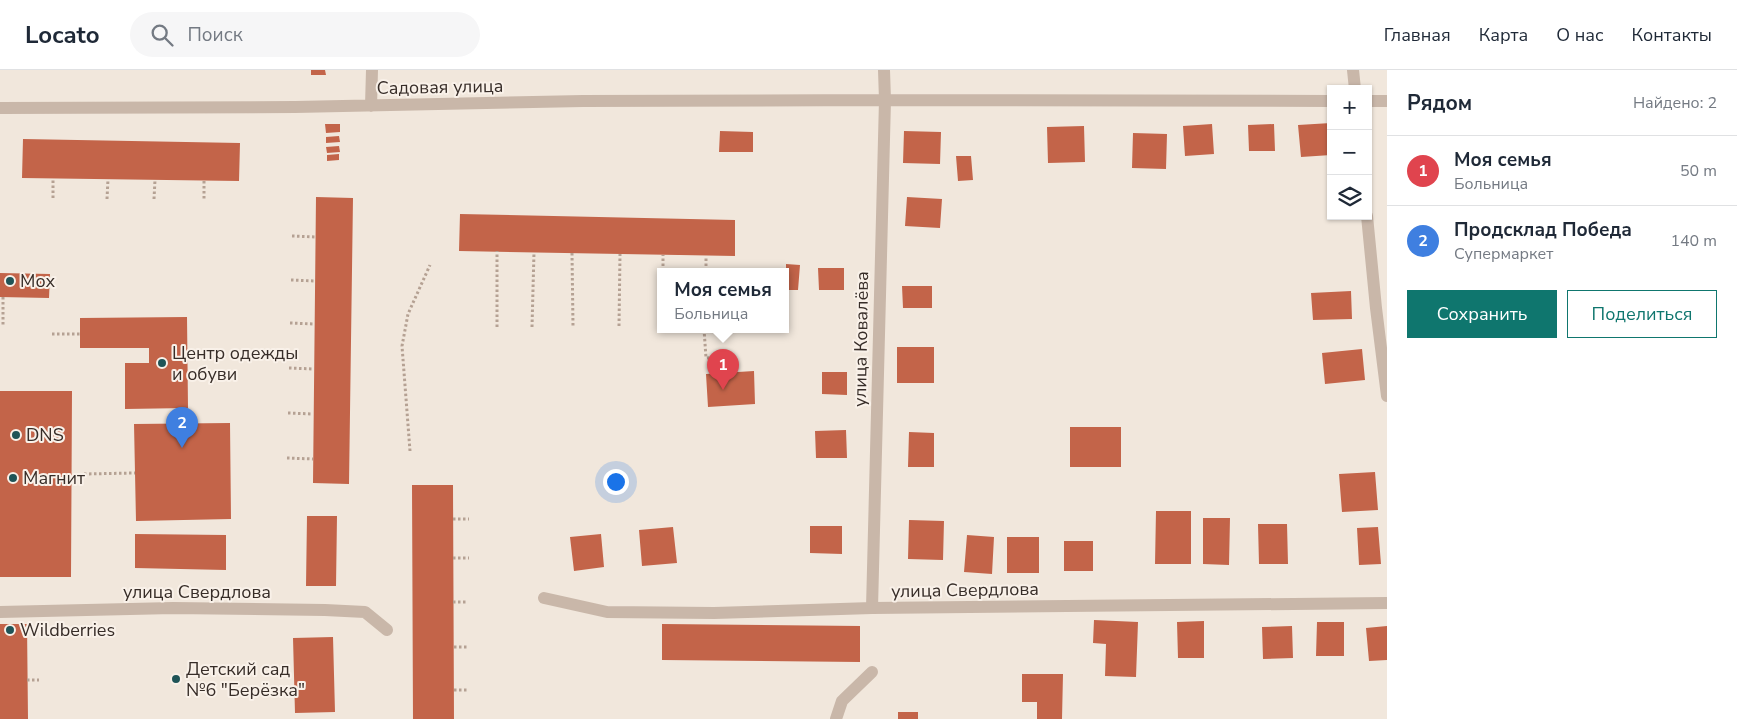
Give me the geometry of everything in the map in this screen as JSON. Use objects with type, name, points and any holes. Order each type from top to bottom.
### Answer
[{"type":"street","points":[[371,106],[372,70]]},
{"type":"street","name":"улица Ковалёва","points":[[872,608],[885,100],[884,70]]},
{"type":"street","points":[[1353,70],[1355,85]]},
{"type":"street","points":[[1372,101],[1387,100]]},
{"type":"street","name":"Садовая улица","points":[[0,108],[371,106],[593,101],[1327,101]]},
{"type":"street","points":[[1367,220],[1387,396]]},
{"type":"street","name":"улица Свердлова","points":[[544,598],[607,612],[714,613],[872,608],[1387,603]]},
{"type":"street","name":"улица Свердлова","points":[[0,612],[173,608],[325,610],[366,612],[387,630]]},
{"type":"street","points":[[836,719],[842,701],[872,672]]},
{"type":"path","points":[[53,198],[54,178]]},
{"type":"path","points":[[107,199],[108,179]]},
{"type":"path","points":[[154,199],[155,180]]},
{"type":"path","points":[[204,181],[204,199]]},
{"type":"path","points":[[292,236],[316,237]]},
{"type":"path","points":[[497,251],[497,327]]},
{"type":"path","points":[[532,327],[534,252]]},
{"type":"path","points":[[572,253],[573,326]]},
{"type":"path","points":[[618,326],[620,254]]},
{"type":"path","points":[[662,268],[663,255]]},
{"type":"path","points":[[706,256],[706,268]]},
{"type":"path","points":[[410,451],[402,346],[408,314],[430,265]]},
{"type":"path","points":[[292,280],[315,281]]},
{"type":"path","points":[[3,297],[1,304],[3,325]]},
{"type":"path","points":[[290,323],[314,324]]},
{"type":"path","points":[[704,333],[706,358],[716,357],[716,373]]},
{"type":"path","points":[[52,334],[80,334]]},
{"type":"path","points":[[289,368],[314,369]]},
{"type":"path","points":[[288,413],[314,414]]},
{"type":"path","points":[[287,458],[313,458]]},
{"type":"path","points":[[84,474],[135,473]]},
{"type":"path","points":[[453,519],[469,519]]},
{"type":"path","points":[[453,558],[469,558]]},
{"type":"path","points":[[453,602],[468,602]]},
{"type":"path","points":[[454,647],[468,647]]},
{"type":"path","points":[[27,680],[39,680]]},
{"type":"path","points":[[454,690],[468,690]]},
{"type":"building","points":[[311,70],[325,70],[326,75],[311,75]]},
{"type":"building","points":[[1327,123],[1327,155],[1301,157],[1298,125]]},
{"type":"building","points":[[325,124],[340,124],[340,132],[326,133]]},
{"type":"building","points":[[1212,124],[1214,154],[1185,156],[1183,126]]},
{"type":"building","points":[[1274,124],[1275,151],[1249,151],[1248,125]]},
{"type":"building","points":[[1084,126],[1085,162],[1048,163],[1047,127]]},
{"type":"building","points":[[720,131],[753,132],[753,152],[719,152]]},
{"type":"building","points":[[904,131],[941,132],[940,164],[903,163]]},
{"type":"building","points":[[1133,133],[1167,134],[1166,169],[1132,168]]},
{"type":"building","points":[[339,136],[340,142],[326,143],[326,137]]},
{"type":"building","points":[[23,139],[240,143],[239,181],[22,178]]},
{"type":"building","points":[[339,146],[340,152],[327,153],[326,147]]},
{"type":"building","points":[[339,154],[339,160],[327,161],[327,155]]},
{"type":"building","points":[[956,156],[971,156],[973,180],[958,181]]},
{"type":"building","points":[[316,197],[353,198],[349,484],[313,483]]},
{"type":"building","points":[[907,197],[942,199],[940,228],[905,226]]},
{"type":"building","points":[[460,214],[735,220],[735,256],[459,251]]},
{"type":"building","points":[[786,264],[800,265],[798,290],[789,290],[789,268],[786,268]]},
{"type":"building","points":[[818,268],[844,268],[844,290],[819,290]]},
{"type":"building","points":[[0,273],[50,274],[49,298],[0,297]]},
{"type":"building","points":[[902,286],[932,286],[932,308],[903,308]]},
{"type":"building","points":[[1351,291],[1352,319],[1313,320],[1311,293]]},
{"type":"building","name":"Центр одежды и обуви","points":[[187,317],[188,408],[125,409],[125,363],[149,363],[149,348],[80,348],[80,318]]},
{"type":"building","points":[[897,347],[934,347],[934,383],[897,383]]},
{"type":"building","points":[[1362,349],[1365,380],[1325,384],[1322,353]]},
{"type":"building","points":[[754,371],[755,404],[708,407],[706,374]]},
{"type":"building","points":[[822,372],[847,372],[847,395],[822,394]]},
{"type":"building","points":[[0,391],[72,391],[71,577],[0,577]]},
{"type":"building","points":[[230,423],[231,519],[136,521],[134,424]]},
{"type":"building","points":[[1070,427],[1121,427],[1121,467],[1070,467]]},
{"type":"building","points":[[846,430],[847,458],[816,458],[815,431]]},
{"type":"building","points":[[909,432],[934,433],[934,467],[908,467]]},
{"type":"building","points":[[1375,472],[1378,510],[1342,512],[1339,474]]},
{"type":"building","points":[[412,485],[453,485],[454,719],[413,719]]},
{"type":"building","points":[[1156,511],[1191,511],[1191,564],[1155,564]]},
{"type":"building","points":[[307,516],[337,516],[336,586],[306,586]]},
{"type":"building","points":[[1203,518],[1230,518],[1229,565],[1203,564]]},
{"type":"building","points":[[909,520],[944,521],[943,560],[908,559]]},
{"type":"building","points":[[1258,524],[1287,524],[1288,564],[1259,564]]},
{"type":"building","points":[[810,526],[842,526],[842,554],[810,553]]},
{"type":"building","points":[[673,527],[677,563],[642,566],[639,530]]},
{"type":"building","points":[[1378,527],[1381,564],[1359,565],[1357,528]]},
{"type":"building","points":[[135,534],[226,535],[226,570],[135,568]]},
{"type":"building","points":[[601,534],[604,567],[574,571],[570,537]]},
{"type":"building","points":[[967,535],[994,537],[992,574],[964,572]]},
{"type":"building","points":[[1007,537],[1039,537],[1039,573],[1007,573]]},
{"type":"building","points":[[1064,541],[1093,541],[1093,571],[1064,571]]},
{"type":"building","points":[[1094,620],[1138,622],[1136,677],[1105,676],[1106,644],[1093,643]]},
{"type":"building","points":[[1204,621],[1204,658],[1178,658],[1177,622]]},
{"type":"building","points":[[1317,622],[1344,622],[1344,656],[1316,656]]},
{"type":"building","points":[[0,624],[27,624],[28,719],[0,719]]},
{"type":"building","points":[[662,624],[860,626],[860,662],[662,660]]},
{"type":"building","points":[[1292,626],[1293,658],[1263,659],[1262,627]]},
{"type":"building","points":[[1387,626],[1387,660],[1369,661],[1366,628]]},
{"type":"building","points":[[333,637],[335,712],[295,713],[293,638]]},
{"type":"building","points":[[1022,674],[1063,674],[1062,719],[1037,719],[1037,702],[1022,702]]},
{"type":"building","points":[[898,712],[918,712],[918,719],[898,719]]},
{"type":"place","name":"Мох","points":[[10,281]]},
{"type":"place","name":"Центр одежды и обуви","points":[[162,363]]},
{"type":"place","name":"Моя семья","points":[[723,390]]},
{"type":"place","name":"DNS","points":[[16,435]]},
{"type":"place","name":"Продсклад Победа","points":[[182,448]]},
{"type":"place","name":"Магнит","points":[[13,478]]},
{"type":"place","name":"Wildberries","points":[[10,630]]},
{"type":"place","name":"Детский сад №6 \"Берёзка\"","points":[[176,679]]}]
